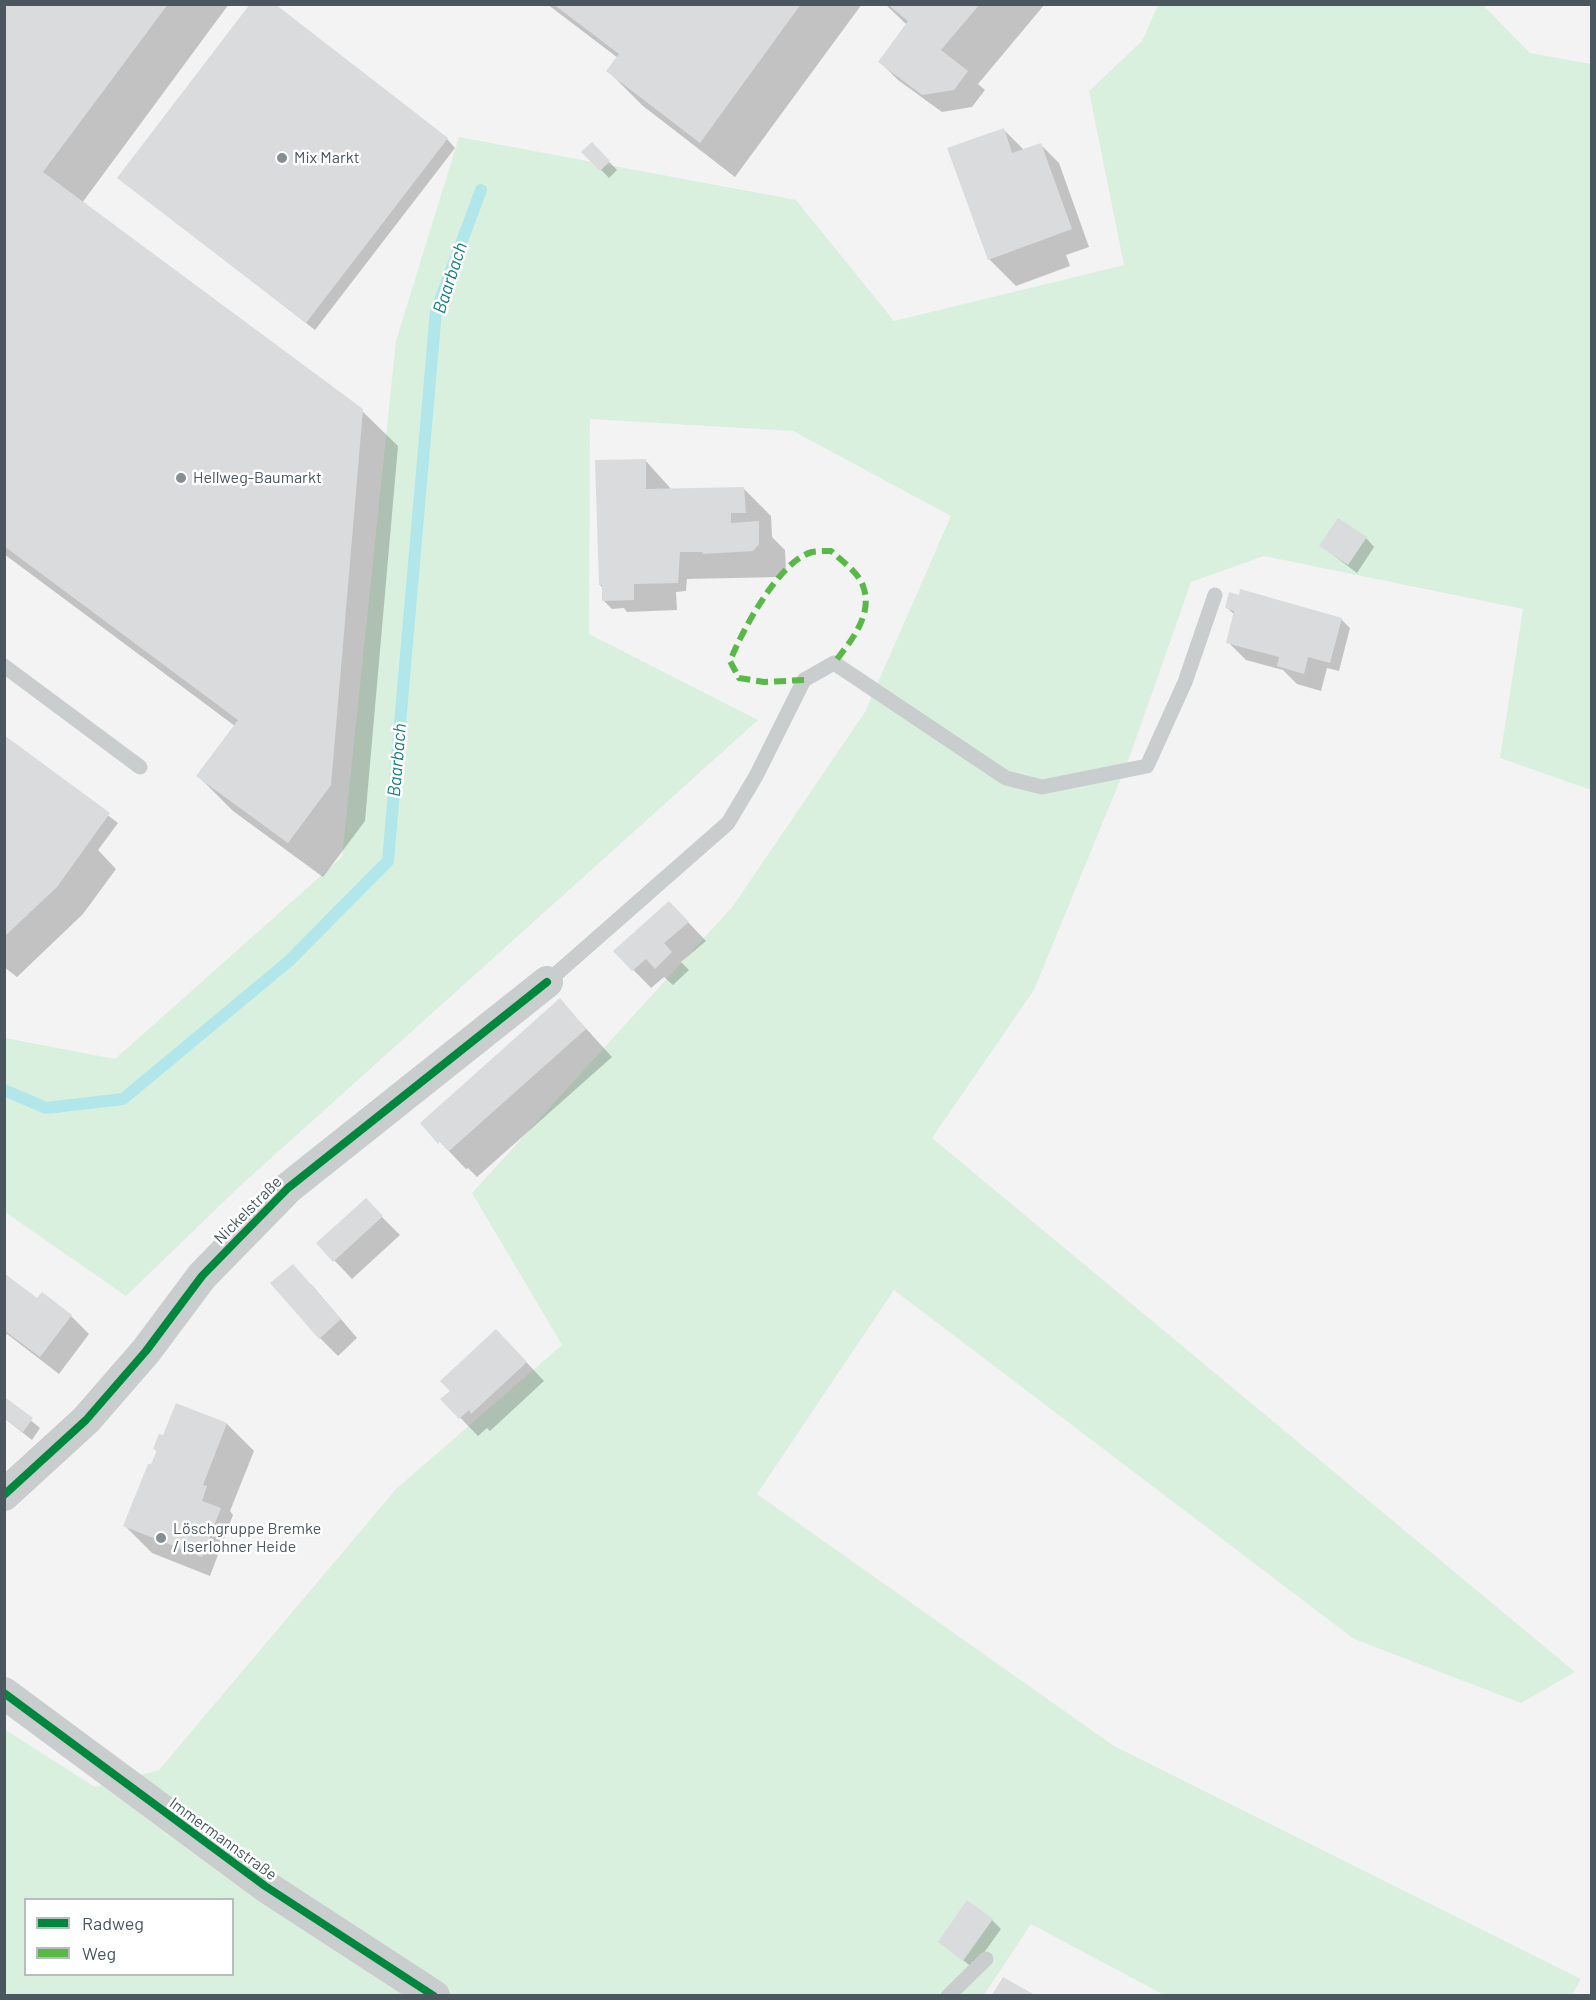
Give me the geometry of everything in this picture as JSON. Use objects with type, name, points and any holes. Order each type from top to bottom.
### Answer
[{"type":"street","name":"Nickelstraße","points":[[4,1495],[86,1420],[146,1351],[202,1276],[288,1188],[548,982]]},
{"type":"street","name":"Immermannstraße","points":[[4,1693],[265,1886],[434,1995]]},
{"type":"lane","points":[[548,982],[728,823],[756,776],[804,680],[834,663],[1006,778],[1042,787],[1147,766],[1185,682],[1215,595]]},
{"type":"lane","points":[[4,666],[140,767]]},
{"type":"lane","points":[[948,1995],[986,1959]]},
{"type":"green space","points":[[1158,5],[1483,5],[1530,53],[1591,64],[1591,790],[1500,758],[1523,609],[1264,556],[1191,582],[1130,756],[1034,990],[932,1138],[1575,1672],[1521,1703],[1354,1639],[894,1290],[757,1494],[1114,1746],[1581,1979],[1572,1995],[1164,1995],[1031,1924],[984,1995],[5,1995],[4,1729],[95,1787],[159,1770],[396,1489],[562,1345],[472,1193],[733,906],[865,712],[951,516],[793,431],[590,419],[589,634],[758,720],[240,1186],[126,1296],[5,1212],[5,1038],[115,1059],[342,857],[396,341],[459,137],[796,200],[894,321],[1124,265],[1089,91],[1142,41]]},
{"type":"building","name":"Hellweg-Baumarkt","points":[[4,4],[168,4],[43,172],[363,409],[331,785],[288,843],[196,776],[238,720],[4,546]]},
{"type":"building","name":"Mix Markt","points":[[250,4],[275,4],[448,138],[306,323],[117,178]]},
{"type":"building","points":[[553,4],[801,4],[700,143],[606,71],[619,54]]},
{"type":"building","points":[[887,4],[980,4],[941,50],[968,71],[954,90],[922,95],[878,62],[908,21]]},
{"type":"building","points":[[1004,128],[1012,153],[1041,143],[1072,229],[988,260],[947,148]]},
{"type":"building","points":[[592,142],[610,161],[600,171],[581,152]]},
{"type":"building","points":[[646,459],[646,489],[744,487],[746,513],[731,513],[731,523],[759,521],[759,544],[753,551],[702,554],[703,552],[680,552],[678,583],[634,584],[634,600],[602,601],[602,585],[599,585],[595,460]]},
{"type":"building","points":[[1338,518],[1367,537],[1348,565],[1319,546]]},
{"type":"building","points":[[1240,589],[1342,618],[1330,663],[1308,657],[1304,674],[1277,666],[1279,657],[1226,643],[1234,611],[1225,608],[1229,592],[1239,595]]},
{"type":"building","points":[[4,735],[110,813],[57,887],[4,937]]},
{"type":"building","points":[[669,901],[689,922],[664,943],[672,952],[655,969],[646,959],[632,971],[613,951]]},
{"type":"building","points":[[560,998],[586,1029],[449,1151],[440,1141],[438,1144],[420,1123]]},
{"type":"building","points":[[366,1198],[383,1216],[333,1262],[316,1243]]},
{"type":"building","points":[[293,1264],[341,1319],[319,1339],[270,1283]]},
{"type":"building","points":[[4,1273],[37,1298],[42,1292],[72,1315],[40,1357],[4,1330]]},
{"type":"building","points":[[496,1329],[527,1362],[471,1414],[469,1410],[459,1419],[440,1399],[450,1391],[440,1381]]},
{"type":"building","points":[[6,1398],[33,1418],[23,1432],[4,1418]]},
{"type":"building","points":[[176,1403],[227,1423],[203,1485],[207,1486],[202,1501],[221,1508],[202,1557],[123,1526],[148,1464],[151,1464],[157,1450],[153,1449],[159,1434],[163,1435]]},
{"type":"building","points":[[967,1900],[993,1919],[963,1961],[938,1942]]},
{"type":"building","points":[[1003,1977],[1035,1995],[992,1995]]},
{"type":"waterway","name":"Baarbach","points":[[4,1090],[46,1108],[123,1099],[289,961],[388,861],[436,311],[481,190]]},
{"type":"marked path","points":[[804,680],[764,682],[739,678],[730,661],[743,633],[775,583],[799,558],[812,552],[831,551],[858,576],[866,597],[859,628],[834,663]]},
{"type":"cycle path","points":[[4,1495],[86,1420],[146,1351],[202,1276],[288,1188],[547,982]]},
{"type":"cycle path","points":[[4,1693],[265,1886],[434,1996]]},
{"type":"place","name":"Mix Markt","points":[[282,158]]},
{"type":"place","name":"Hellweg-Baumarkt","points":[[181,478]]},
{"type":"place","name":"Löschgruppe Bremke / Iserlohner Heide","points":[[161,1538]]}]
